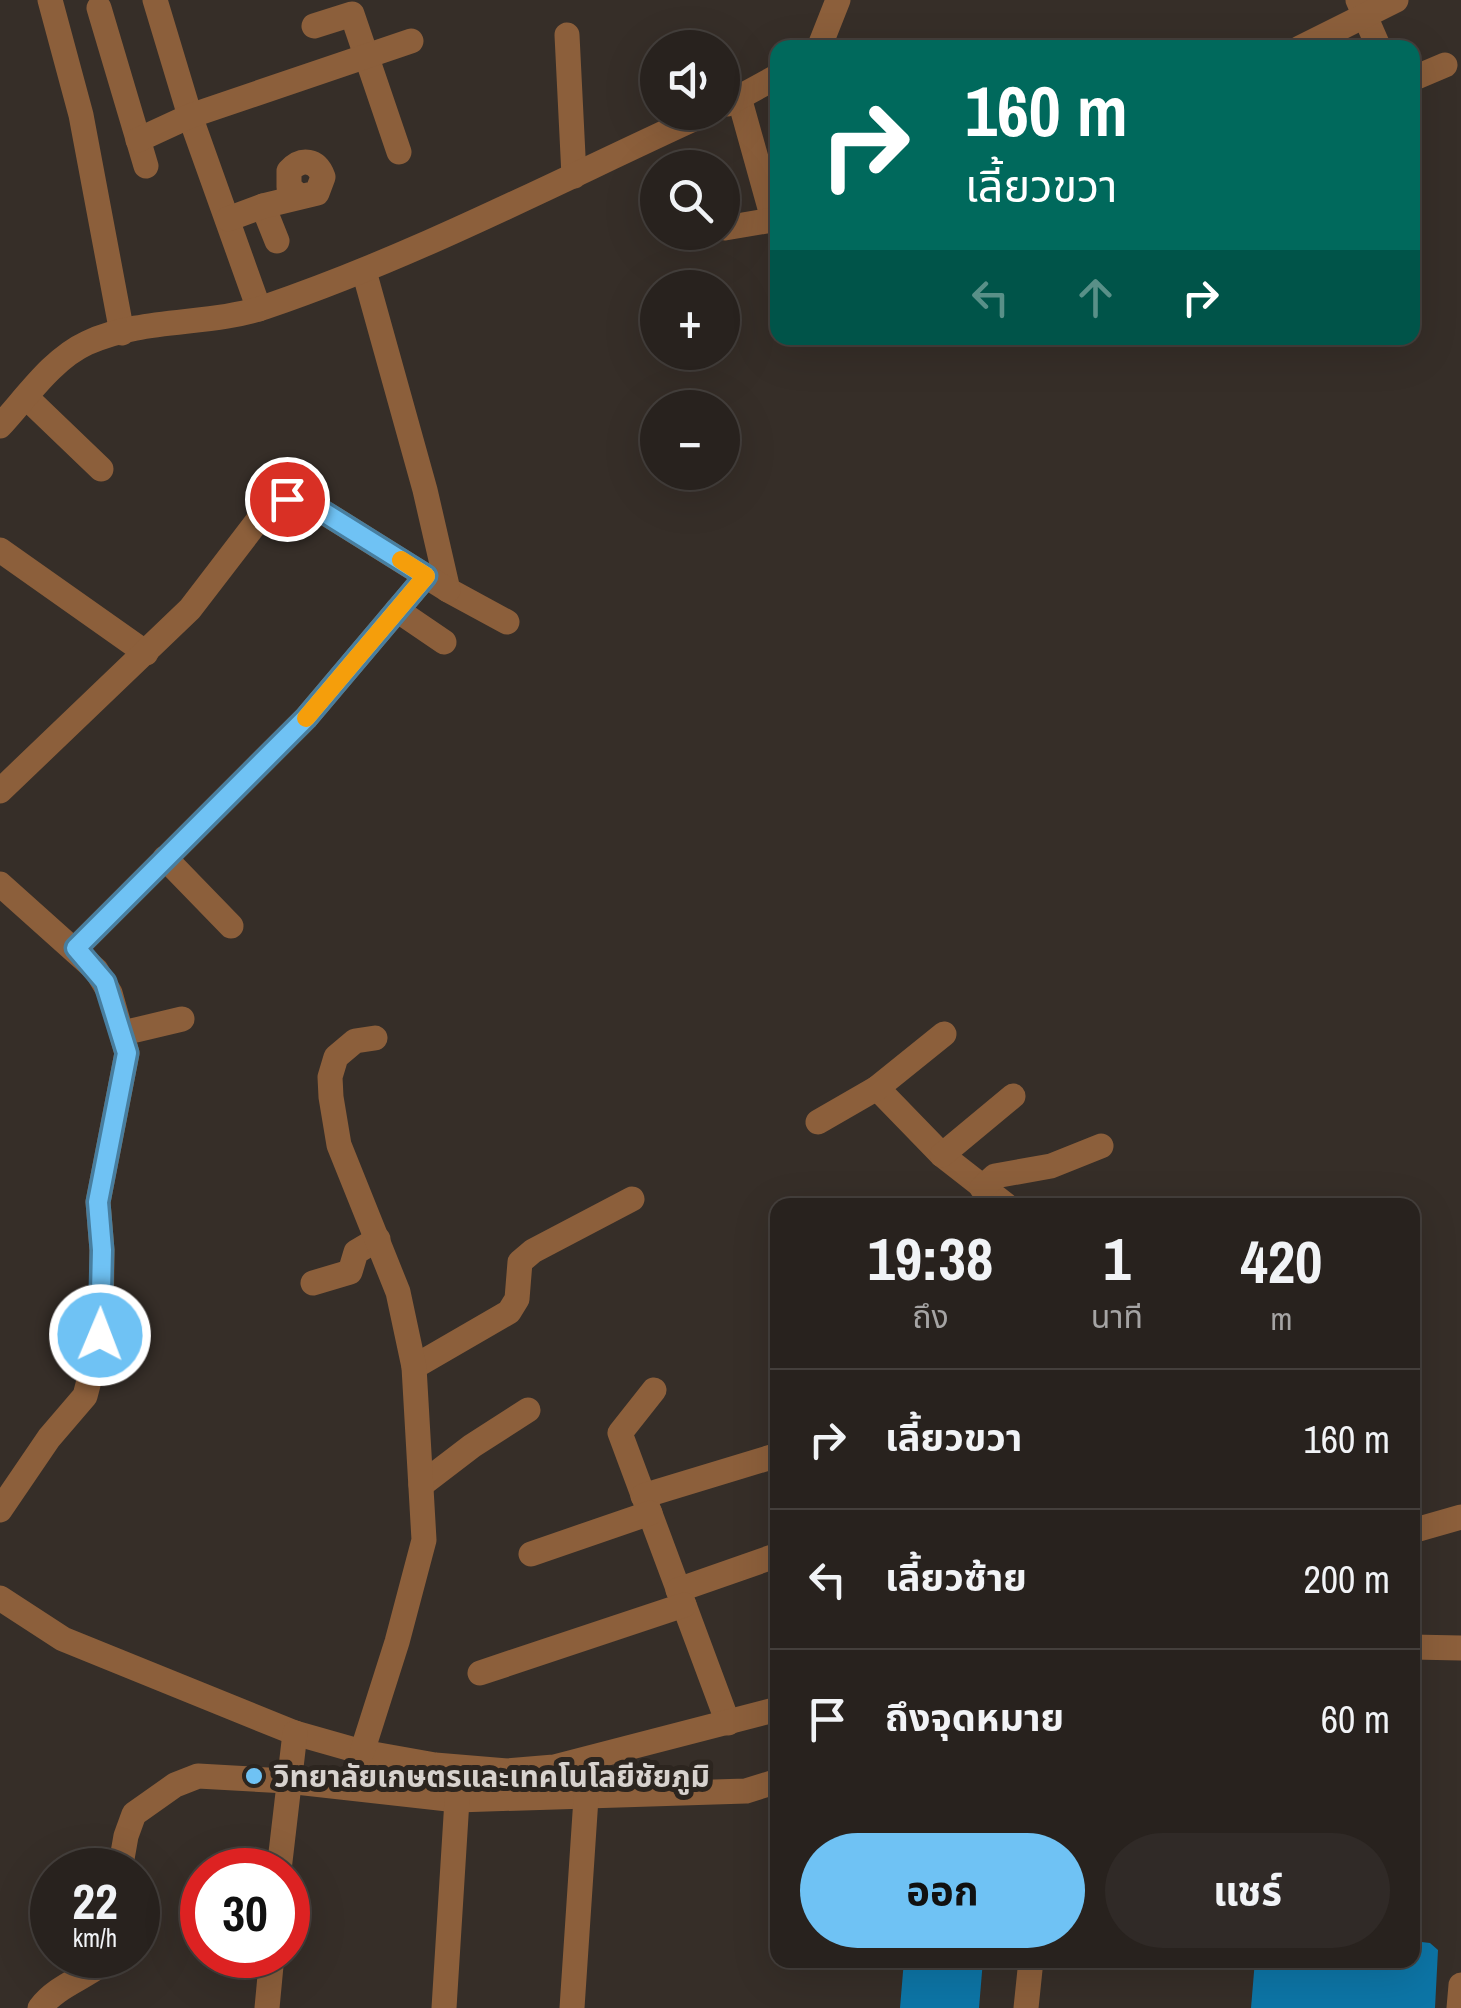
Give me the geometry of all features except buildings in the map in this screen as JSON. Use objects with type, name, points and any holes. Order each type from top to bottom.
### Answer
[{"type":"street","points":[[50,0],[81,115],[122,333]]},
{"type":"street","points":[[155,0],[190,116],[259,309]]},
{"type":"street","points":[[823,40],[838,0]]},
{"type":"street","points":[[1312,40],[1362,8],[1396,0]]},
{"type":"street","points":[[99,8],[146,166]]},
{"type":"street","points":[[1362,8],[1376,40]]},
{"type":"street","points":[[314,26],[352,14],[398,152]]},
{"type":"street","points":[[567,36],[574,176]]},
{"type":"street","points":[[138,140],[190,116],[411,41]]},
{"type":"street","points":[[1420,76],[1445,65]]},
{"type":"street","points":[[740,97],[770,80]]},
{"type":"street","points":[[740,126],[770,206]]},
{"type":"street","points":[[0,426],[78,348],[100,338],[154,324],[259,309],[364,271],[671,130]]},
{"type":"street","points":[[228,219],[298,196]]},
{"type":"street","points":[[263,206],[277,242]]},
{"type":"street","points":[[740,225],[770,220]]},
{"type":"street","points":[[364,271],[448,590]]},
{"type":"street","points":[[26,398],[101,469]]},
{"type":"street","points":[[0,791],[146,653],[202,594],[250,534],[266,506],[278,500],[309,503],[507,622]]},
{"type":"street","points":[[0,550],[146,653]]},
{"type":"street","points":[[76,948],[306,718],[426,576]]},
{"type":"street","points":[[396,610],[444,642]]},
{"type":"street","points":[[166,858],[231,926]]},
{"type":"street","points":[[0,884],[76,948],[105,982],[123,1033],[126,1063],[98,1202],[102,1250],[100,1335],[84,1396],[49,1438],[0,1510]]},
{"type":"street","points":[[123,1033],[182,1019]]},
{"type":"street","points":[[818,1122],[877,1088],[944,1034]]},
{"type":"street","points":[[362,1752],[424,1540],[414,1366],[398,1292],[339,1145],[330,1077],[336,1056],[344,1048],[364,1037],[374,1038]]},
{"type":"street","points":[[877,1088],[942,1155],[996,1198]]},
{"type":"street","points":[[942,1155],[1013,1096]]},
{"type":"street","points":[[982,1188],[995,1176],[1051,1166],[1100,1146]]},
{"type":"street","points":[[414,1366],[509,1312],[516,1300],[520,1262],[534,1251],[632,1199]]},
{"type":"street","points":[[313,1283],[350,1272],[356,1252],[378,1238]]},
{"type":"street","points":[[654,1390],[620,1432],[728,1723]]},
{"type":"street","points":[[421,1485],[528,1410]]},
{"type":"street","points":[[531,1554],[770,1458]]},
{"type":"street","points":[[1420,1529],[1461,1518]]},
{"type":"street","points":[[480,1673],[681,1597],[770,1558]]},
{"type":"street","points":[[0,1598],[63,1639],[295,1732],[362,1752],[460,1768],[527,1770],[582,1761],[770,1711]]},
{"type":"street","points":[[1420,1647],[1461,1648]]},
{"type":"street","points":[[282,1848],[295,1732]]},
{"type":"street","points":[[124,1848],[134,1814],[175,1785],[198,1776],[288,1780],[457,1800],[746,1792],[770,1784]]},
{"type":"street","points":[[572,2008],[586,1798]]},
{"type":"street","points":[[444,2008],[457,1800]]},
{"type":"street","points":[[1026,2008],[1029,1968]]},
{"type":"street","points":[[40,2008],[53,1991],[83,1978]]},
{"type":"street","points":[[267,2008],[270,1978]]},
{"type":"street","points":[[1460,2008],[1461,1985]]},
{"type":"water","points":[[1420,1942],[1430,1943],[1438,1950],[1435,2008],[1251,2008],[1254,1968],[1420,1968]]},
{"type":"water","points":[[903,1968],[982,1968],[979,2008],[900,2008]]},
{"type":"slow traffic","points":[[306,718],[426,576],[401,560]]},
{"type":"place","name":"วิทยาลัยเกษตรและเทคโนโลยีชัยภูมิ","points":[[254,1776]]},
{"type":"route","points":[[100,1335],[102,1250],[98,1202],[127,1053],[105,982],[76,948],[306,718],[426,576],[309,503],[287,499]]}]
